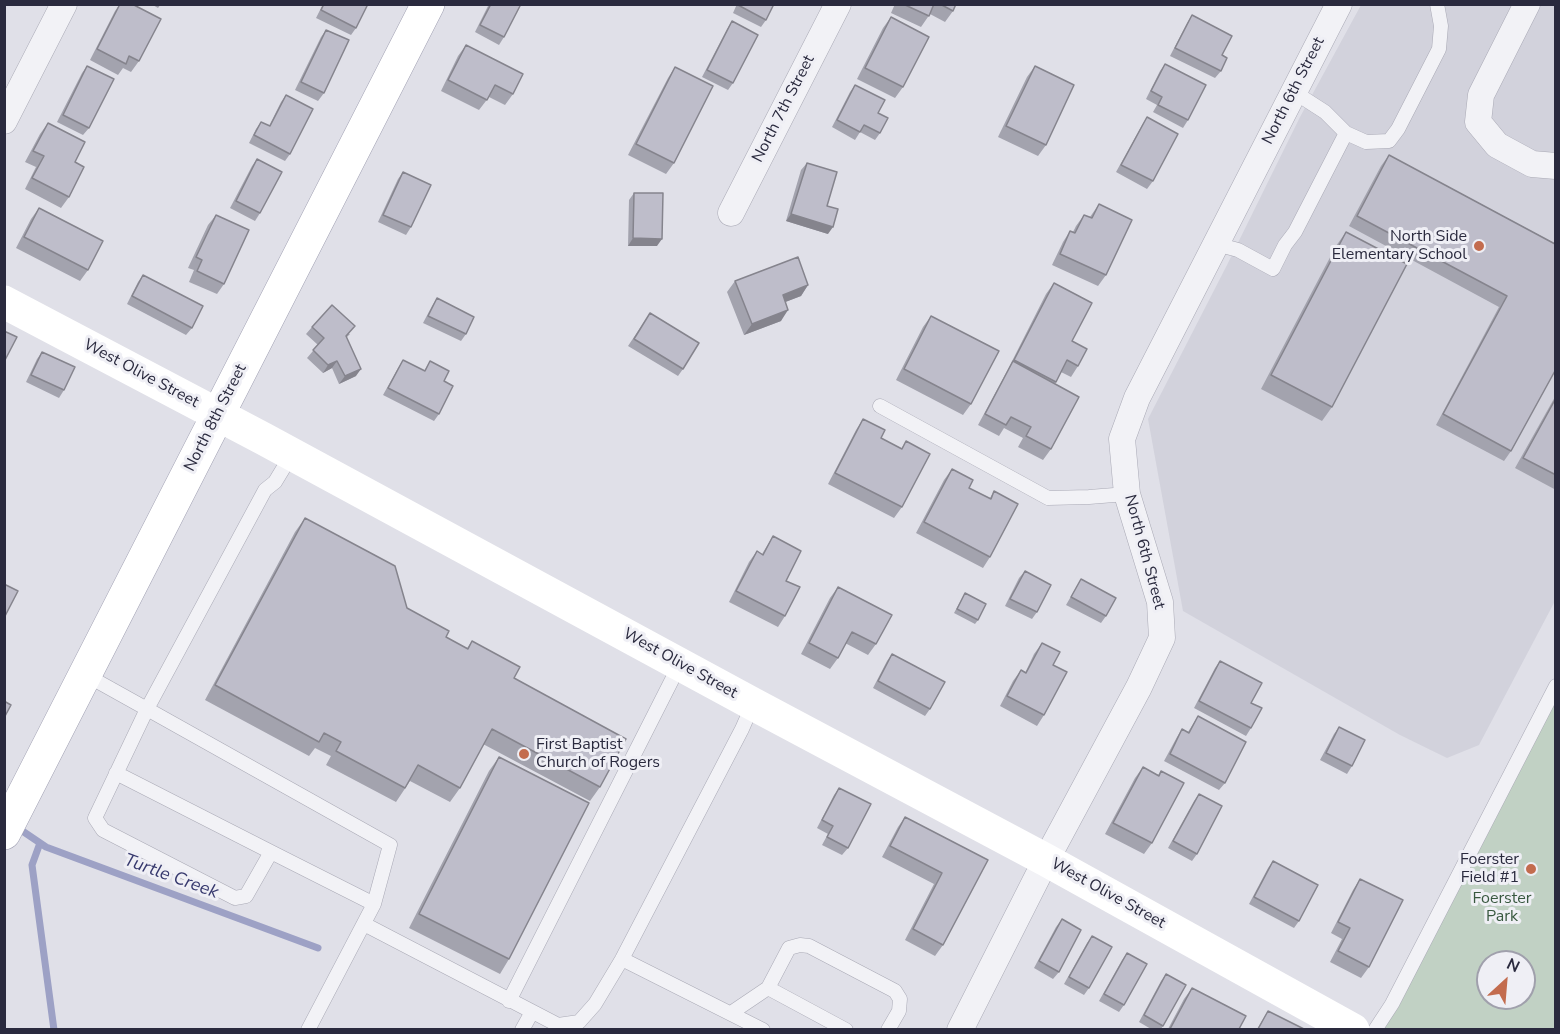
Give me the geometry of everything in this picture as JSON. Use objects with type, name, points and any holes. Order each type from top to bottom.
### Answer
[{"type":"main road","name":"North 8th Street","points":[[4,833],[428,4]]},
{"type":"main road","name":"West Olive Street","points":[[4,302],[218,414],[1046,860],[1353,1029]]},
{"type":"street","points":[[4,121],[64,4]]},
{"type":"street","name":"North 7th Street","points":[[731,213],[838,4]]},
{"type":"street","name":"North 6th Street","points":[[960,1029],[1046,860],[1139,687],[1162,638],[1160,602],[1127,494],[1122,439],[1137,398],[1339,4]]},
{"type":"street","points":[[1527,4],[1481,95],[1478,122],[1497,144],[1532,164],[1556,166]]},
{"type":"lane","points":[[1294,92],[1325,112],[1346,133],[1366,142],[1389,141],[1398,129],[1438,49],[1441,26],[1437,4]]},
{"type":"lane","points":[[1216,244],[1238,249],[1273,269],[1285,245],[1295,232],[1346,133]]},
{"type":"lane","points":[[880,406],[1048,498],[1127,494]]},
{"type":"lane","points":[[271,852],[246,896],[235,898],[103,830],[95,818],[147,708],[265,490],[275,482],[292,454]]},
{"type":"lane","points":[[509,1001],[680,664]]},
{"type":"lane","points":[[86,675],[390,845],[374,904],[308,1029]]},
{"type":"lane","points":[[1375,1029],[1392,1004],[1556,686]]},
{"type":"lane","points":[[364,924],[558,1025],[579,1022],[595,1004],[622,959],[753,704]]},
{"type":"lane","points":[[116,772],[374,904]]},
{"type":"lane","points":[[731,1013],[768,988],[789,948],[800,945],[808,946],[895,990],[900,999],[899,1011],[888,1029]]},
{"type":"lane","points":[[622,959],[763,1029]]},
{"type":"lane","points":[[768,988],[846,1029]]},
{"type":"lane","points":[[522,1029],[532,1012]]},
{"type":"shaded area","points":[[1361,5],[1555,5],[1555,601],[1479,745],[1447,758],[1400,735],[1183,611],[1148,419],[1300,117]]},
{"type":"green space","name":"Foerster Park","points":[[1555,691],[1555,1029],[1374,1029]]},
{"type":"building","points":[[120,4],[132,4],[161,19],[139,61],[129,56],[126,64],[97,49]]},
{"type":"building","points":[[324,4],[368,4],[356,28],[321,10]]},
{"type":"building","points":[[491,4],[521,4],[504,37],[480,25]]},
{"type":"building","points":[[738,4],[774,4],[766,20]]},
{"type":"building","points":[[903,4],[934,4],[929,16]]},
{"type":"building","points":[[940,4],[956,4],[953,11]]},
{"type":"building","points":[[1192,15],[1232,36],[1222,55],[1227,58],[1221,71],[1175,48]]},
{"type":"building","points":[[891,17],[929,37],[903,87],[865,68]]},
{"type":"building","points":[[732,21],[758,35],[733,83],[707,70]]},
{"type":"building","points":[[326,30],[349,40],[324,93],[301,82]]},
{"type":"building","points":[[466,45],[523,74],[513,94],[495,85],[487,100],[448,80]]},
{"type":"building","points":[[1165,64],[1206,85],[1188,120],[1158,105],[1162,97],[1151,91]]},
{"type":"building","points":[[87,66],[114,79],[89,128],[63,115]]},
{"type":"building","points":[[1035,66],[1074,85],[1046,145],[1006,126]]},
{"type":"building","points":[[675,67],[713,86],[674,163],[636,144]]},
{"type":"building","points":[[855,85],[885,100],[878,113],[888,118],[880,133],[864,125],[860,132],[837,120]]},
{"type":"building","points":[[286,95],[313,109],[290,154],[254,135],[261,122],[270,126]]},
{"type":"building","points":[[1147,117],[1178,134],[1153,181],[1121,165]]},
{"type":"building","points":[[48,123],[85,142],[75,162],[84,167],[69,197],[32,178],[44,156],[33,151]]},
{"type":"building","points":[[1389,155],[1556,243],[1556,369],[1511,451],[1443,414],[1507,296],[1357,216]]},
{"type":"building","points":[[257,159],[282,172],[260,213],[236,201]]},
{"type":"building","points":[[807,163],[837,172],[827,206],[838,209],[833,227],[791,214]]},
{"type":"building","points":[[403,172],[431,185],[411,227],[383,215]]},
{"type":"building","points":[[634,193],[663,193],[662,239],[633,238]]},
{"type":"building","points":[[1099,204],[1132,220],[1106,275],[1060,254],[1070,231],[1075,233],[1084,215],[1092,218]]},
{"type":"building","points":[[39,208],[103,241],[88,270],[24,237]]},
{"type":"building","points":[[216,215],[249,230],[224,284],[197,271],[202,260],[196,257]]},
{"type":"building","points":[[1346,232],[1407,264],[1332,407],[1271,375]]},
{"type":"building","points":[[798,257],[808,285],[783,295],[788,310],[752,324],[735,281]]},
{"type":"building","points":[[143,275],[203,306],[192,328],[132,296]]},
{"type":"building","points":[[1054,283],[1092,303],[1072,341],[1087,349],[1078,366],[1067,360],[1056,382],[1014,360]]},
{"type":"building","points":[[437,298],[474,317],[466,334],[428,316]]},
{"type":"building","points":[[332,305],[355,326],[346,336],[361,369],[345,376],[337,361],[328,365],[313,350],[324,338],[312,327]]},
{"type":"building","points":[[650,313],[699,343],[683,369],[634,339]]},
{"type":"building","points":[[931,316],[999,351],[971,404],[904,369]]},
{"type":"building","points":[[4,331],[17,337],[4,362]]},
{"type":"building","points":[[42,352],[75,367],[64,390],[31,375]]},
{"type":"building","points":[[403,360],[425,371],[430,361],[449,371],[444,381],[453,386],[439,414],[388,388]]},
{"type":"building","points":[[1013,361],[1079,397],[1051,449],[1026,436],[1031,427],[1011,417],[1006,425],[985,414]]},
{"type":"building","points":[[1556,398],[1556,475],[1523,458]]},
{"type":"building","points":[[863,419],[885,430],[881,438],[902,449],[906,441],[930,454],[902,507],[835,473]]},
{"type":"building","points":[[952,469],[973,480],[969,488],[991,499],[994,491],[1018,504],[990,557],[924,522]]},
{"type":"building","points":[[305,518],[395,566],[407,608],[449,631],[446,637],[468,649],[472,641],[520,667],[514,678],[626,739],[600,787],[492,729],[460,788],[418,765],[405,788],[336,751],[341,742],[324,733],[319,742],[215,685]]},
{"type":"building","points":[[773,536],[801,551],[786,581],[800,587],[785,616],[736,591],[757,551],[763,555]]},
{"type":"building","points":[[1025,571],[1051,585],[1037,612],[1010,599]]},
{"type":"building","points":[[1081,579],[1116,598],[1106,616],[1071,597]]},
{"type":"building","points":[[4,584],[18,591],[4,618]]},
{"type":"building","points":[[838,587],[892,615],[876,644],[852,632],[838,658],[809,643]]},
{"type":"building","points":[[965,593],[986,604],[978,620],[957,609]]},
{"type":"building","points":[[1042,643],[1060,652],[1053,665],[1067,672],[1044,715],[1007,696],[1021,670],[1026,673]]},
{"type":"building","points":[[892,654],[945,682],[930,709],[878,681]]},
{"type":"building","points":[[1220,661],[1262,683],[1251,703],[1262,708],[1251,728],[1199,701]]},
{"type":"building","points":[[4,701],[11,705],[4,718]]},
{"type":"building","points":[[1198,716],[1246,742],[1225,783],[1170,754],[1182,729],[1189,733]]},
{"type":"building","points":[[1339,727],[1365,740],[1352,766],[1326,753]]},
{"type":"building","points":[[499,757],[589,803],[509,959],[419,914]]},
{"type":"building","points":[[1143,767],[1159,776],[1161,771],[1184,783],[1152,843],[1113,823]]},
{"type":"building","points":[[839,788],[871,804],[848,848],[827,837],[833,826],[822,820]]},
{"type":"building","points":[[1199,794],[1222,806],[1197,854],[1173,841]]},
{"type":"building","points":[[905,817],[988,860],[943,945],[913,929],[942,873],[890,846]]},
{"type":"building","points":[[1273,861],[1318,885],[1299,921],[1254,897]]},
{"type":"building","points":[[1360,879],[1403,900],[1369,967],[1338,951],[1350,928],[1338,922]]},
{"type":"building","points":[[1062,919],[1081,930],[1059,972],[1039,961]]},
{"type":"building","points":[[1092,936],[1112,947],[1089,988],[1069,977]]},
{"type":"building","points":[[1127,953],[1147,964],[1124,1005],[1104,994]]},
{"type":"building","points":[[1166,974],[1186,985],[1163,1026],[1144,1015]]},
{"type":"building","points":[[1192,988],[1246,1016],[1239,1029],[1170,1029]]},
{"type":"building","points":[[1268,1011],[1304,1029],[1258,1029]]},
{"type":"waterway","name":"Turtle Creek","points":[[18,828],[46,847],[318,948]]},
{"type":"waterway","points":[[40,843],[32,865],[54,1030]]},
{"type":"place","name":"North Side Elementary School","points":[[1479,246]]},
{"type":"place","name":"First Baptist Church of Rogers","points":[[524,754]]},
{"type":"place","name":"Foerster Field #1","points":[[1531,869]]}]
